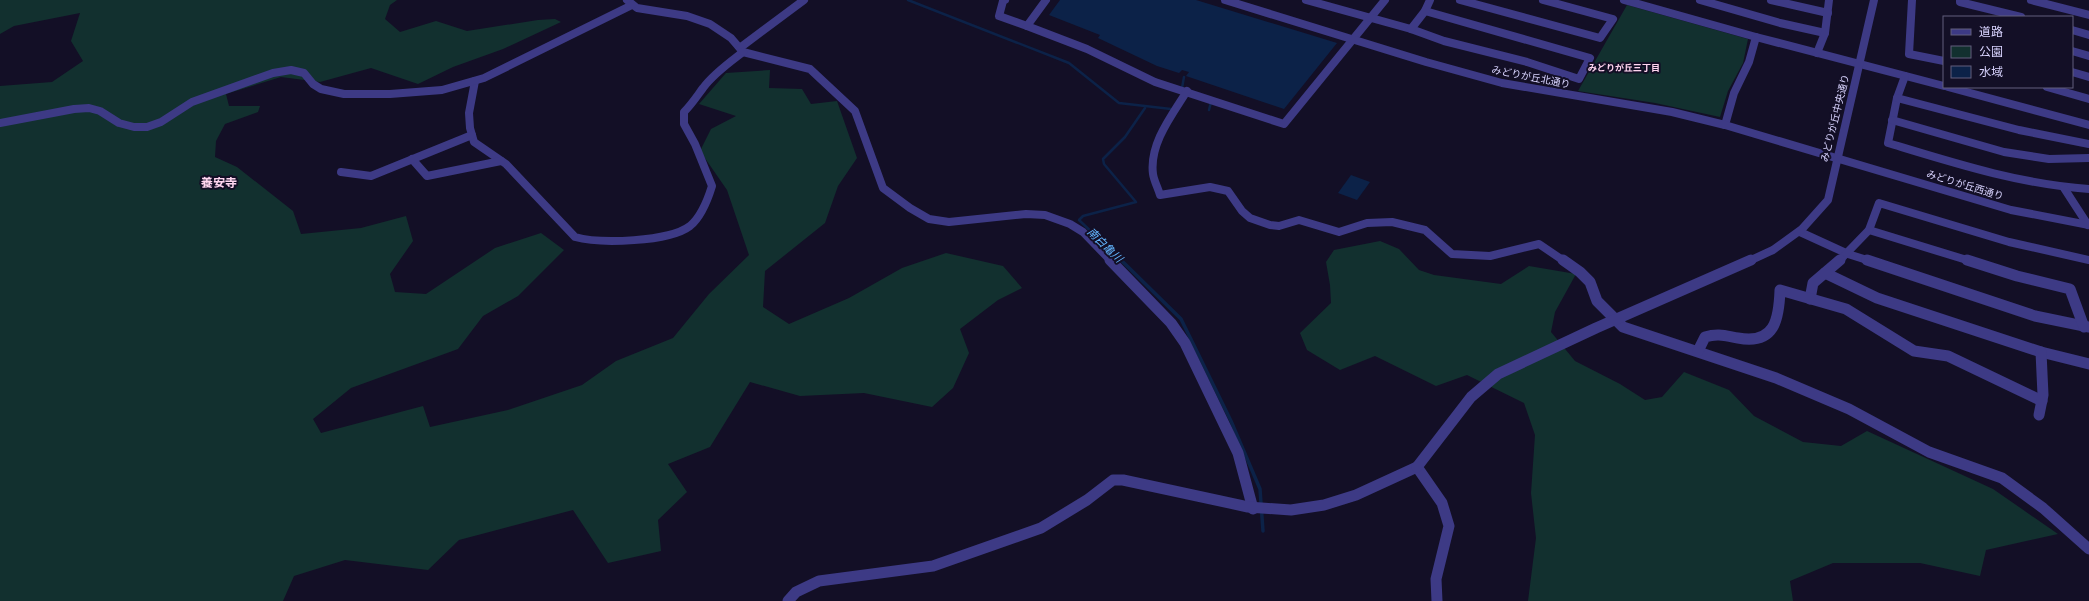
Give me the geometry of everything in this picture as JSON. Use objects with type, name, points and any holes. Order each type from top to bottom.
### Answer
[{"type":"street","points":[[475,81],[470,114],[472,135],[477,146],[501,161],[575,237],[582,239],[661,239],[677,234],[690,226],[708,200],[712,186],[695,144],[684,124],[684,112],[700,96],[702,88],[742,49],[804,0]]},
{"type":"street","points":[[1005,0],[1003,1],[999,16],[1087,49],[1155,82],[1187,91],[1284,124],[1352,39],[1372,18],[1385,0]]},
{"type":"street","points":[[1027,26],[1046,0]]},
{"type":"street","name":"みどりが丘北通り","points":[[1225,0],[1502,83],[1668,112],[1725,125],[1837,158]]},
{"type":"street","points":[[1306,0],[1411,29],[1444,41],[1528,62],[1579,79],[1590,58],[1425,12]]},
{"type":"street","points":[[1411,29],[1425,12],[1430,0]]},
{"type":"street","points":[[1460,0],[1600,38],[1613,19],[1543,0]]},
{"type":"street","points":[[1624,0],[1756,37],[1943,86]]},
{"type":"street","points":[[1700,0],[1780,23],[1825,33]]},
{"type":"street","points":[[1771,0],[1828,13]]},
{"type":"street","points":[[1817,53],[1825,33],[1829,0]]},
{"type":"street","name":"みどりが丘中央通り","points":[[1417,467],[1477,390],[1491,378],[1521,362],[1614,319],[1759,257],[1784,244],[1800,232],[1818,214],[1828,200],[1874,0]]},
{"type":"street","points":[[1912,0],[1909,54],[1943,61]]},
{"type":"street","points":[[1960,0],[1960,2],[2017,16]]},
{"type":"street","points":[[2031,0],[2089,15]]},
{"type":"street","points":[[0,123],[66,110],[89,108],[100,111],[119,123],[134,127],[147,127],[161,122],[192,102],[273,73],[291,70],[304,73],[312,84],[321,89],[344,94],[415,93],[442,90],[475,81],[505,69],[630,3],[700,19],[718,27],[742,49],[810,69],[855,111],[884,188],[910,208],[929,219],[949,222],[1026,214],[1045,215],[1070,224],[1083,232],[1171,323],[1185,343],[1238,454],[1253,509]]},
{"type":"street","points":[[2073,30],[2089,35]]},
{"type":"street","points":[[1725,125],[1734,93],[1749,62],[1756,37]]},
{"type":"street","points":[[2073,51],[2089,56]]},
{"type":"street","points":[[2073,72],[2089,77]]},
{"type":"street","points":[[1905,76],[1897,98],[1888,143],[2015,180],[2064,188],[2089,189]]},
{"type":"street","points":[[1952,88],[2089,125]]},
{"type":"street","points":[[2050,88],[2089,99]]},
{"type":"street","points":[[1187,91],[1159,136],[1152,172],[1160,195],[1210,187],[1228,191],[1242,211],[1250,218],[1270,225],[1279,226],[1299,220],[1328,230],[1339,232],[1353,229],[1367,223],[1392,222],[1425,230],[1452,254],[1490,256],[1539,244],[1580,272],[1590,282],[1597,301],[1623,327],[1776,378],[1849,409],[1929,452],[2002,478],[2043,508],[2089,549]]},
{"type":"street","points":[[1897,98],[2019,130],[2089,144]]},
{"type":"street","points":[[1892,120],[1986,147],[2021,154],[2058,160],[2089,158]]},
{"type":"street","points":[[341,172],[371,176],[472,135]]},
{"type":"street","name":"みどりが丘西通り","points":[[1837,158],[2004,208],[2089,225]]},
{"type":"street","points":[[412,159],[427,176],[438,175],[501,161]]},
{"type":"street","points":[[2064,188],[2089,225]]},
{"type":"street","points":[[1810,299],[1813,283],[1848,254],[1868,230],[1879,203],[1992,238],[2060,255],[2089,260]]},
{"type":"street","points":[[1868,230],[2017,276],[2070,289],[2087,327]]},
{"type":"street","points":[[1800,232],[1848,254],[2036,316],[2087,327]]},
{"type":"street","points":[[1825,273],[1877,298],[2041,352],[2089,364]]},
{"type":"street","points":[[1698,351],[1704,338],[1713,334],[1725,334],[1742,339],[1760,340],[1770,333],[1779,314],[1780,290],[1846,309],[1914,351],[1948,356],[2042,401]]},
{"type":"street","points":[[2039,414],[2042,401],[2041,352]]},
{"type":"street","points":[[788,601],[796,592],[819,581],[933,566],[1041,528],[1087,500],[1113,480],[1123,480],[1253,509],[1291,510],[1326,504],[1391,481],[1417,467],[1442,503],[1449,526],[1436,579],[1437,601]]},
{"type":"green space","points":[[0,0],[397,0],[390,5],[385,19],[400,32],[436,21],[467,31],[538,20],[555,19],[561,22],[503,49],[453,67],[418,84],[371,68],[320,82],[281,77],[226,94],[229,106],[260,106],[258,112],[225,124],[216,141],[215,157],[237,167],[293,211],[301,234],[361,228],[406,216],[413,241],[390,274],[395,292],[426,294],[495,248],[541,233],[564,250],[518,296],[483,316],[458,349],[351,388],[313,419],[321,433],[423,406],[430,427],[508,410],[582,385],[616,361],[673,338],[709,294],[749,255],[727,190],[700,151],[711,129],[736,116],[699,104],[726,73],[770,70],[769,88],[802,89],[811,104],[837,101],[857,158],[838,186],[825,223],[765,271],[763,307],[789,324],[849,298],[902,268],[946,253],[1003,266],[1022,288],[998,300],[960,329],[969,353],[953,388],[932,407],[864,393],[800,396],[750,382],[710,447],[668,464],[687,492],[658,520],[661,551],[608,563],[573,510],[459,540],[428,570],[345,560],[294,576],[283,601],[0,601],[0,86],[52,82],[83,61],[71,41],[80,13],[14,26],[0,34]]},
{"type":"green space","points":[[1627,5],[1748,39],[1743,63],[1728,91],[1720,117],[1655,103],[1578,91]]},
{"type":"green space","points":[[1380,241],[1399,249],[1419,270],[1434,275],[1501,284],[1529,266],[1576,274],[1555,312],[1551,332],[1575,361],[1620,384],[1645,400],[1662,397],[1684,372],[1729,390],[1754,416],[1803,442],[1841,446],[1867,431],[1993,489],[2058,534],[1986,550],[1980,576],[1920,563],[1833,563],[1790,581],[1793,601],[1528,601],[1536,538],[1531,493],[1535,435],[1524,403],[1467,375],[1436,386],[1375,356],[1340,370],[1307,350],[1300,333],[1331,303],[1326,262],[1334,250]]},
{"type":"water","points":[[1060,0],[1196,0],[1337,43],[1284,109],[1186,76],[1189,72],[1182,70],[1179,73],[1157,66],[1098,38],[1100,35],[1049,15]]},
{"type":"water","points":[[1351,175],[1370,182],[1357,200],[1338,193]]},
{"type":"waterway","name":"南白亀川","points":[[908,0],[1069,63],[1119,103],[1171,109]]},
{"type":"waterway","points":[[1182,88],[1184,77]]},
{"type":"waterway","points":[[1209,110],[1211,102]]},
{"type":"waterway","name":"南白亀川","points":[[1122,261],[1079,220],[1083,216],[1136,202],[1104,164],[1103,159],[1125,137],[1145,108]]},
{"type":"waterway","name":"南白亀川","points":[[1121,260],[1181,319],[1231,421],[1260,489],[1263,531]]},
{"type":"district","name":"みどりが丘三丁目","points":[[1624,67]]},
{"type":"district","name":"養安寺","points":[[219,182]]}]
